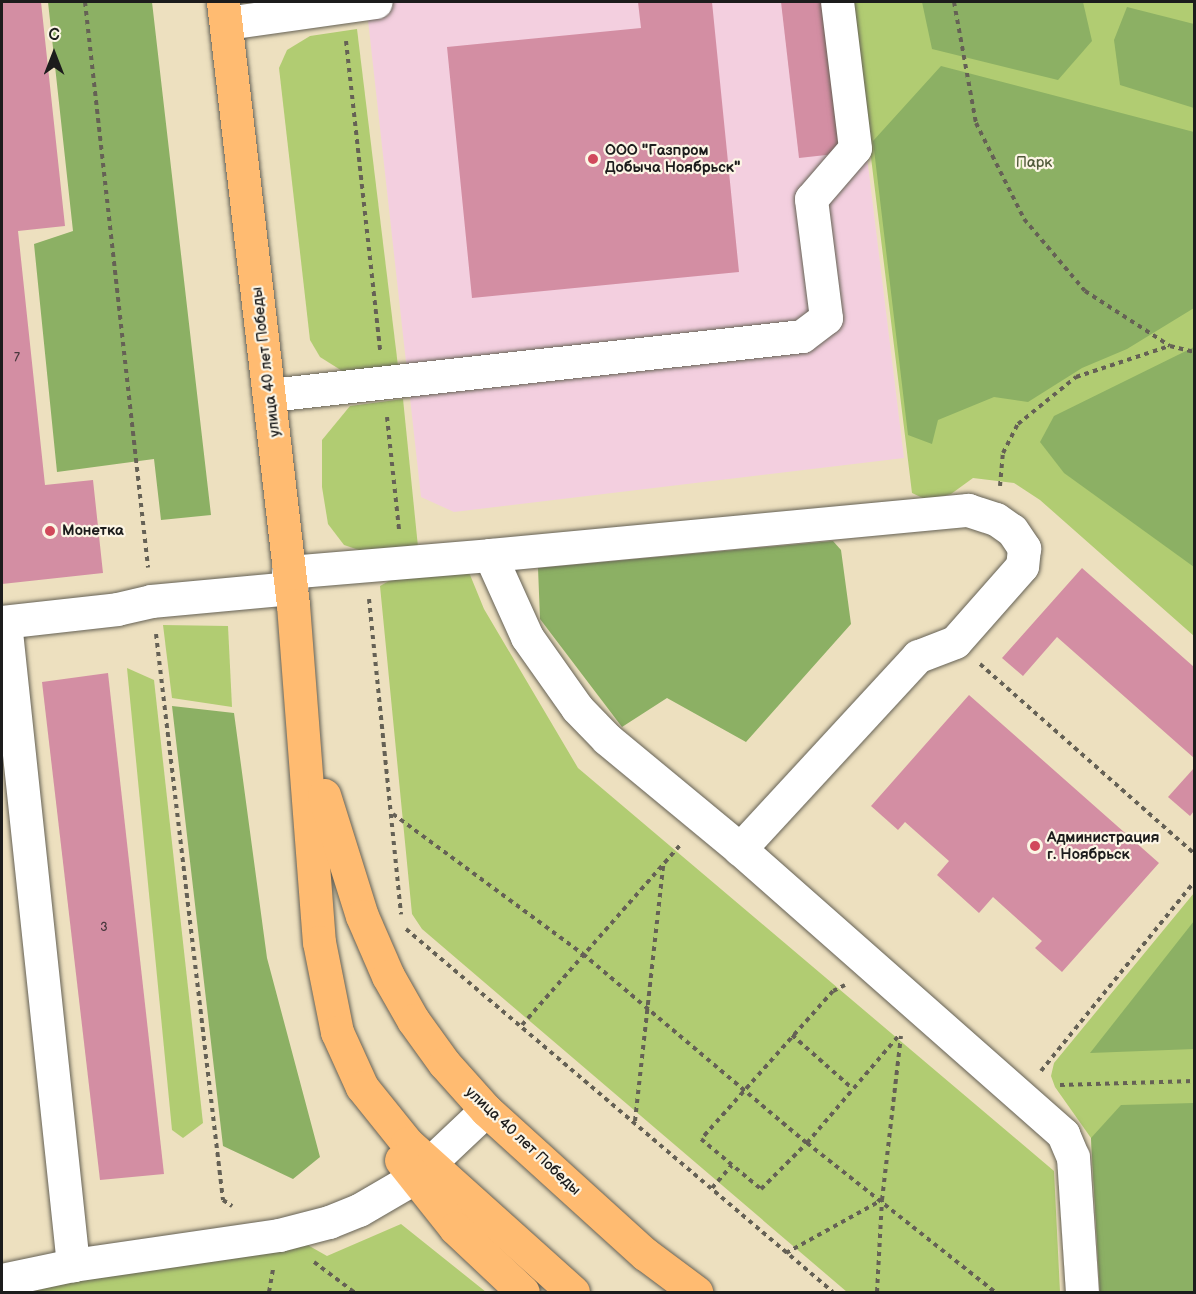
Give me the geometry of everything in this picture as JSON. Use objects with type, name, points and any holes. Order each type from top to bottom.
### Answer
[{"type":"main road","name":"улица 40 лет Победы","points":[[224,12],[290,580],[326,989],[337,1032],[362,1087],[421,1172]]},
{"type":"main road","name":"улица 40 лет Победы","points":[[304,722],[334,836],[388,976],[437,1054],[486,1110],[645,1254],[696,1293]]},
{"type":"main road","points":[[421,1172],[455,1228],[523,1293]]},
{"type":"main road","points":[[421,1172],[573,1293]]},
{"type":"main road","points":[[645,1254],[664,1293]]},
{"type":"lane","points":[[224,12],[343,8],[381,2]]},
{"type":"lane","points":[[270,395],[802,336],[826,318],[811,199],[855,148],[837,2]]},
{"type":"lane","points":[[73,1265],[3,622],[117,609],[151,601],[366,566],[968,510],[996,519],[1012,530],[1024,548],[1022,566],[955,642],[918,656],[740,849]]},
{"type":"lane","points":[[490,555],[527,637],[577,708],[607,739],[740,849],[1063,1134],[1072,1157],[1082,1293]]},
{"type":"lane","points":[[2,1280],[73,1265],[279,1235],[359,1210],[421,1172],[486,1110]]},
{"type":"path","points":[[954,2],[976,123],[1024,219],[1085,291],[1170,346],[1194,351]]},
{"type":"path","points":[[343,8],[403,562]]},
{"type":"path","points":[[996,519],[1003,453],[1018,424],[1076,377],[1170,346]]},
{"type":"path","points":[[366,566],[400,911],[406,929],[522,1025],[833,1293]]},
{"type":"path","points":[[955,642],[1194,853]]},
{"type":"path","points":[[392,813],[583,954],[646,1004],[807,1143],[882,1200],[995,1293]]},
{"type":"path","points":[[522,1025],[703,818]]},
{"type":"path","points":[[635,1122],[646,1004],[663,866]]},
{"type":"path","points":[[1021,1095],[1194,882]]},
{"type":"path","points":[[878,969],[833,991],[744,1087],[700,1139],[761,1190],[807,1143],[901,1032]]},
{"type":"path","points":[[877,1293],[882,1200],[901,1032],[909,997]]},
{"type":"path","points":[[792,1035],[853,1089]]},
{"type":"path","points":[[1021,1095],[1062,1085],[1194,1081]]},
{"type":"path","points":[[712,1188],[732,1165]]},
{"type":"path","points":[[786,1253],[882,1200]]},
{"type":"shaded area","points":[[366,2],[848,2],[904,458],[454,512],[421,497]]},
{"type":"green space","points":[[48,2],[152,2],[211,515],[161,520],[154,459],[57,472],[34,244],[73,231]]},
{"type":"green space","name":"Парк","points":[[852,2],[1194,2],[1194,636],[1040,500],[1014,483],[973,478],[951,494],[927,500],[912,493]]},
{"type":"green space","points":[[922,2],[1083,2],[1092,41],[1058,80],[932,49]]},
{"type":"green space","points":[[1127,7],[1194,24],[1194,108],[1120,85],[1114,40]]},
{"type":"green space","points":[[357,29],[398,366],[347,374],[320,357],[310,340],[279,68],[287,50],[310,36]]},
{"type":"green space","points":[[941,66],[1194,132],[1194,308],[1127,349],[1082,368],[1028,402],[994,397],[938,420],[932,444],[908,435],[873,141]]},
{"type":"green space","points":[[1194,347],[1194,567],[1064,473],[1040,442],[1054,416]]},
{"type":"green space","points":[[403,399],[418,547],[365,552],[344,545],[328,524],[322,487],[322,440],[350,406]]},
{"type":"green space","points":[[833,541],[841,550],[851,624],[746,742],[667,698],[622,727],[540,619],[538,568]]},
{"type":"green space","points":[[466,565],[484,609],[578,768],[1054,1171],[1060,1292],[847,1292],[422,929],[412,914],[380,586],[405,572]]},
{"type":"green space","points":[[163,625],[228,626],[232,707],[172,698]]},
{"type":"green space","points":[[127,668],[154,680],[203,1123],[183,1138],[172,1130]]},
{"type":"green space","points":[[172,706],[234,713],[267,958],[320,1157],[293,1179],[223,1146]]},
{"type":"green space","points":[[1194,893],[1194,1292],[1100,1292],[1091,1138],[1055,1087],[1051,1076],[1054,1063]]},
{"type":"green space","points":[[1194,921],[1194,1049],[1090,1053]]},
{"type":"green space","points":[[1194,1103],[1194,1292],[1100,1292],[1091,1138],[1121,1105]]},
{"type":"green space","points":[[401,1224],[486,1292],[2,1292],[297,1239],[327,1256]]},
{"type":"building","points":[[2,2],[41,2],[65,226],[18,231],[45,485],[93,480],[103,573],[2,584]]},
{"type":"building","name":"ООО \"Газпром Добыча Ноябрьск\"","points":[[638,2],[712,2],[739,272],[472,298],[447,47],[641,28]]},
{"type":"building","points":[[781,2],[826,2],[844,153],[799,158]]},
{"type":"building","points":[[1082,568],[1194,667],[1194,758],[1057,637],[1023,676],[1002,658]]},
{"type":"building","points":[[108,673],[164,1174],[100,1180],[42,682]]},
{"type":"building","name":"Администрация г. Ноябрьск","points":[[969,695],[1159,863],[1062,972],[1035,948],[1042,941],[993,897],[979,913],[937,875],[949,861],[905,822],[898,830],[871,806]]},
{"type":"building","points":[[1194,768],[1194,811],[1190,816],[1168,797]]},
{"type":"place","name":"ООО \"Газпром Добыча Ноябрьск\"","points":[[593,159]]},
{"type":"place","name":"Монетка","points":[[50,531]]},
{"type":"place","name":"Администрация г. Ноябрьск","points":[[1035,846]]}]
